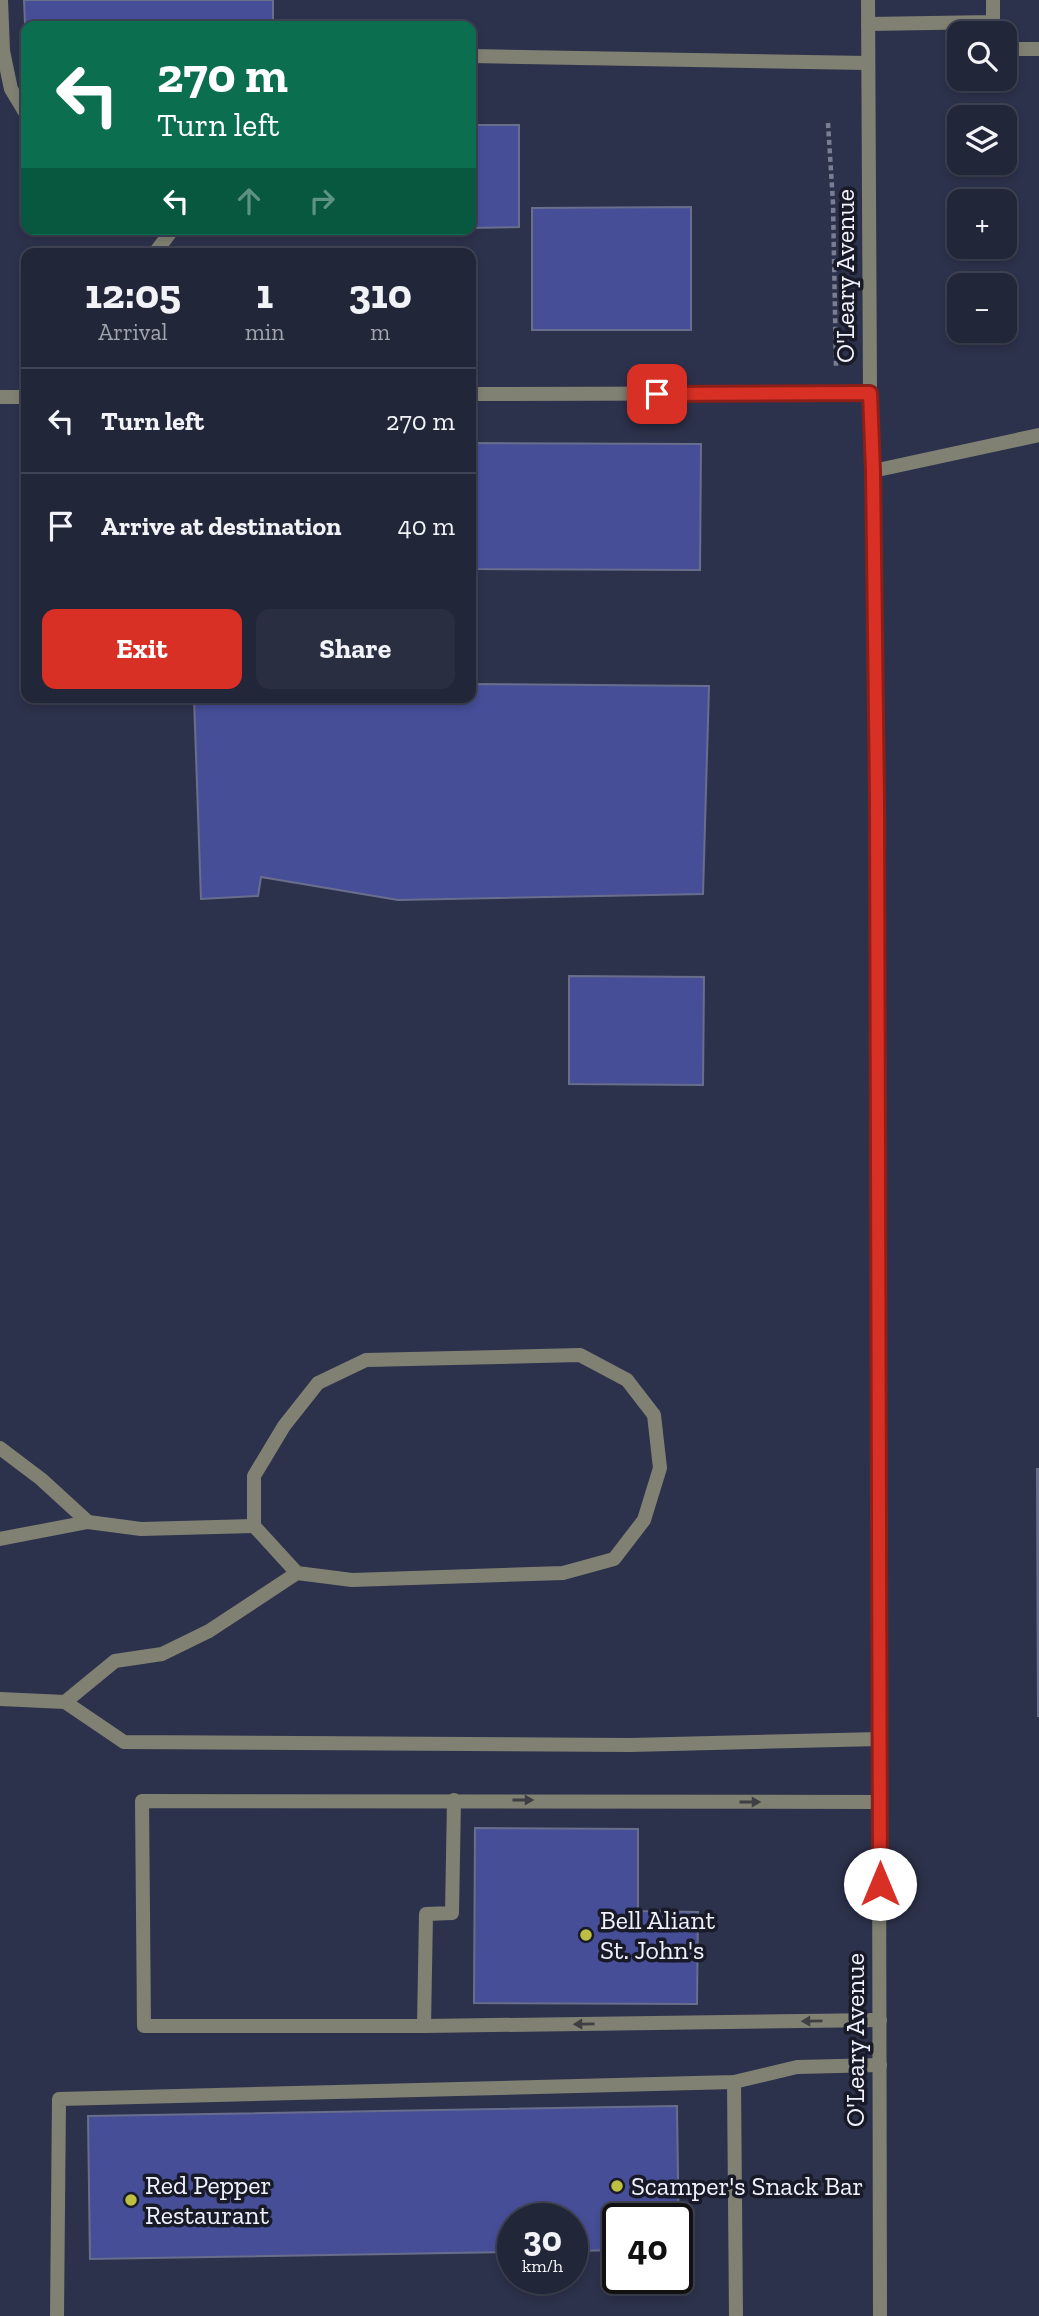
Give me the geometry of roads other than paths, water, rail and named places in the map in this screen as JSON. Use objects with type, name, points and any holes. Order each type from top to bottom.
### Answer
[{"type":"street","points":[[1,0],[3,51],[11,89],[21,106]]},
{"type":"street","name":"O'Leary Avenue","points":[[868,0],[870,393],[877,797],[880,2316]]},
{"type":"street","points":[[992,21],[993,0]]},
{"type":"street","points":[[868,24],[947,26]]},
{"type":"street","points":[[1017,49],[1039,49]]},
{"type":"street","points":[[476,56],[867,63]]},
{"type":"street","points":[[476,394],[870,393]]},
{"type":"street","points":[[0,397],[21,397]]},
{"type":"street","points":[[873,471],[1039,435]]},
{"type":"street","points":[[580,1355],[627,1380],[654,1415],[660,1468],[644,1520],[614,1559],[563,1573],[352,1580],[297,1573],[254,1526],[254,1476],[284,1426],[318,1383],[366,1360],[580,1355]]},
{"type":"street","points":[[0,1448],[41,1479],[88,1522]]},
{"type":"street","points":[[0,1539],[88,1522],[141,1529],[254,1526]]},
{"type":"street","points":[[65,1702],[115,1661],[162,1654],[209,1631],[297,1573]]},
{"type":"street","points":[[0,1699],[65,1702],[124,1742],[630,1745],[880,1739]]},
{"type":"street","points":[[424,2026],[426,1914],[452,1913],[454,1800]]},
{"type":"street","points":[[880,1802],[142,1801],[144,2026],[424,2026],[880,2020]]},
{"type":"street","points":[[57,2316],[60,2099],[734,2082],[797,2067],[880,2066]]},
{"type":"street","points":[[734,2082],[736,2316]]},
{"type":"place","name":"Bell Aliant St. John's","points":[[586,1935]]},
{"type":"place","name":"Scamper's Snack Bar","points":[[617,2186]]},
{"type":"place","name":"Red Pepper Restaurant","points":[[131,2200]]}]
